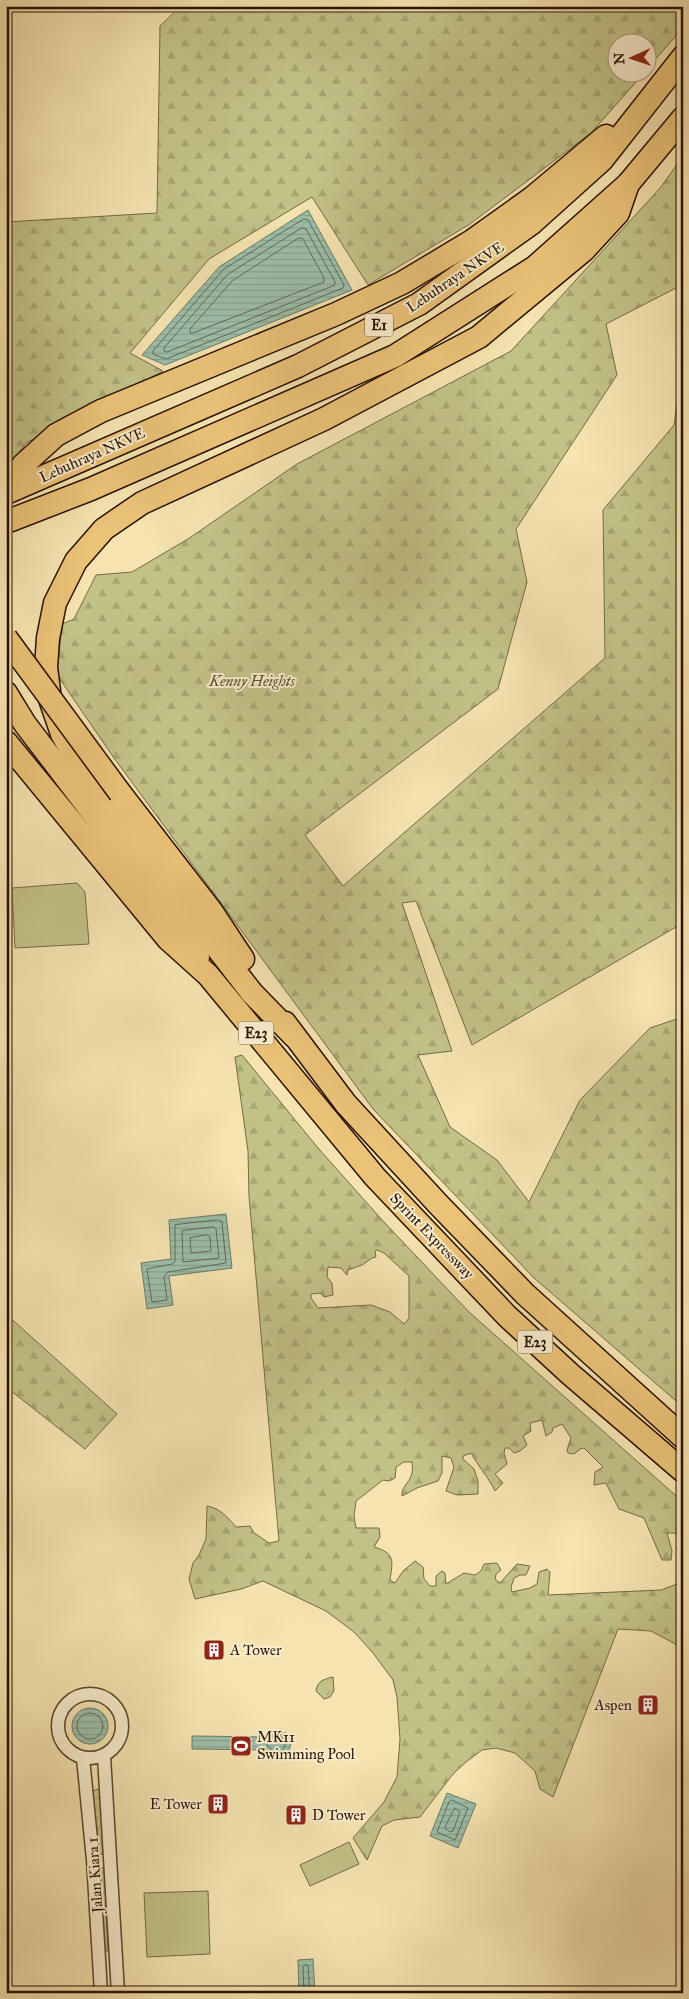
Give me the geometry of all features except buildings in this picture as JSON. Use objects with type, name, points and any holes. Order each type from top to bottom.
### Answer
[{"type":"highway","name":"Lebuhraya NKVE","points":[[6,492],[298,366],[419,304],[532,223],[602,160],[683,57]]},
{"type":"highway","name":"Lebuhraya NKVE","points":[[6,522],[91,489],[395,356],[535,267],[628,184],[683,118]]},
{"type":"highway","points":[[6,492],[23,465],[56,435],[101,411],[336,314],[402,283],[472,241],[532,198],[613,129],[629,124]]},
{"type":"highway","points":[[294,1036],[252,992],[159,873],[81,767],[67,742],[50,699],[46,667],[48,638],[55,603],[76,560],[104,529],[142,503],[324,419],[479,337],[584,250],[618,213],[628,184]]},
{"type":"highway","points":[[6,638],[120,793],[212,912],[294,1036]]},
{"type":"highway","points":[[6,693],[25,724],[185,934],[208,975]]},
{"type":"highway","points":[[6,742],[168,938],[208,975]]},
{"type":"highway","name":"Sprint Expressway","points":[[208,975],[375,1177],[500,1309],[570,1374],[683,1471]]},
{"type":"highway","name":"Sprint Expressway","points":[[294,1036],[346,1104],[444,1211],[525,1294],[683,1437]]},
{"type":"street","points":[[97,1694],[111,1702],[120,1714],[122,1732],[118,1742],[104,1756],[94,1759],[83,1758],[74,1755],[63,1744],[58,1729],[58,1718],[62,1708],[70,1701],[79,1696],[97,1694]]},
{"type":"street","name":"Jalan Kiara 1","points":[[104,1756],[118,1993]]},
{"type":"street","name":"Jalan Kiara 1","points":[[83,1758],[101,1993]]},
{"type":"green space","points":[[181,6],[683,6],[683,23],[675,37],[656,59],[656,32],[606,32],[606,82],[636,82],[591,133],[470,224],[368,285],[312,197],[209,259],[130,353],[163,371],[26,443],[6,472],[6,222],[157,213],[160,26]]},
{"type":"green space","name":"Kenny Heights","points":[[683,156],[683,273],[676,288],[606,324],[617,375],[516,529],[527,582],[498,689],[305,835],[343,886],[605,658],[603,510],[674,425],[683,360],[683,923],[472,1045],[416,901],[402,903],[452,1051],[418,1055],[450,1127],[497,1160],[529,1202],[580,1100],[650,1028],[683,1017],[683,1407],[534,1278],[373,1109],[114,758],[57,675],[62,624],[74,619],[96,575],[132,572],[188,539],[297,464],[511,351],[661,187]]},
{"type":"green space","points":[[77,883],[85,892],[89,944],[15,948],[12,888]]},
{"type":"green space","points":[[242,1055],[318,1148],[383,1221],[469,1312],[683,1502],[683,1537],[674,1533],[667,1533],[672,1551],[671,1560],[662,1560],[644,1518],[619,1509],[606,1483],[594,1485],[595,1472],[603,1467],[584,1448],[574,1454],[568,1453],[567,1450],[571,1438],[562,1424],[553,1428],[552,1432],[546,1436],[542,1420],[530,1423],[531,1431],[523,1436],[527,1445],[520,1451],[514,1453],[509,1448],[505,1448],[504,1453],[507,1464],[495,1474],[503,1483],[495,1491],[471,1453],[463,1456],[463,1459],[474,1469],[478,1481],[478,1494],[457,1495],[446,1491],[454,1467],[451,1458],[442,1456],[442,1473],[438,1481],[417,1488],[402,1496],[402,1492],[412,1474],[412,1462],[404,1462],[396,1467],[395,1478],[389,1481],[383,1480],[356,1501],[354,1516],[356,1528],[379,1528],[380,1537],[374,1547],[386,1552],[391,1558],[390,1580],[395,1583],[403,1571],[415,1561],[423,1567],[424,1579],[430,1586],[436,1586],[436,1576],[442,1571],[445,1573],[446,1584],[464,1573],[475,1575],[481,1571],[484,1564],[497,1563],[501,1570],[496,1574],[495,1579],[500,1583],[517,1564],[530,1566],[526,1575],[514,1578],[511,1587],[512,1592],[530,1588],[537,1584],[539,1572],[547,1569],[550,1572],[548,1595],[661,1590],[677,1584],[683,1576],[683,1648],[651,1631],[618,1629],[553,1797],[540,1789],[535,1771],[515,1753],[496,1748],[482,1750],[453,1774],[420,1817],[394,1820],[382,1826],[367,1860],[353,1838],[384,1802],[397,1777],[400,1739],[397,1697],[393,1680],[373,1653],[354,1632],[326,1611],[263,1581],[241,1589],[195,1599],[189,1579],[193,1563],[206,1539],[207,1506],[220,1511],[236,1527],[250,1526],[254,1533],[269,1543],[279,1541],[249,1196],[248,1151],[235,1057]],"holes":[[[375,1251],[384,1253],[409,1276],[409,1318],[404,1324],[390,1312],[371,1305],[318,1308],[311,1298],[311,1294],[320,1293],[324,1297],[333,1295],[332,1283],[327,1277],[328,1267],[341,1268],[347,1275],[348,1270],[376,1257]]]},
{"type":"green space","points":[[6,1314],[117,1414],[85,1449],[6,1387]]},
{"type":"green space","points":[[333,1677],[334,1691],[330,1697],[324,1699],[316,1691],[318,1685],[322,1681]]},
{"type":"green space","points":[[100,1789],[103,1854],[94,1855],[91,1791]]},
{"type":"green space","points":[[349,1842],[359,1864],[310,1886],[300,1865]]},
{"type":"green space","points":[[95,1868],[104,1868],[108,1951],[100,1951]]},
{"type":"green space","points":[[208,1891],[210,1954],[147,1957],[144,1893]]},
{"type":"water","points":[[308,210],[352,290],[165,365],[142,355],[219,267]]},
{"type":"water","points":[[226,1214],[232,1268],[169,1276],[173,1305],[147,1309],[141,1263],[171,1259],[169,1220]]},
{"type":"water","points":[[90,1708],[97,1709],[103,1713],[107,1719],[107,1733],[103,1739],[97,1743],[90,1744],[83,1743],[77,1739],[73,1733],[72,1726],[73,1719],[77,1713],[83,1709]]},
{"type":"water","name":"MK11 Swimming Pool","points":[[280,1730],[290,1740],[288,1752],[284,1756],[272,1756],[265,1750],[192,1749],[192,1736],[265,1737],[272,1731]]},
{"type":"water","points":[[447,1793],[476,1804],[458,1848],[430,1836]]},
{"type":"water","points":[[313,1959],[315,1993],[299,1993],[298,1960]]},
{"type":"place","name":"A Tower","points":[[214,1650]]},
{"type":"place","name":"Aspen","points":[[648,1705]]},
{"type":"place","name":"MK11 Swimming Pool","points":[[241,1746]]},
{"type":"place","name":"E Tower","points":[[218,1804]]},
{"type":"place","name":"D Tower","points":[[296,1815]]}]
